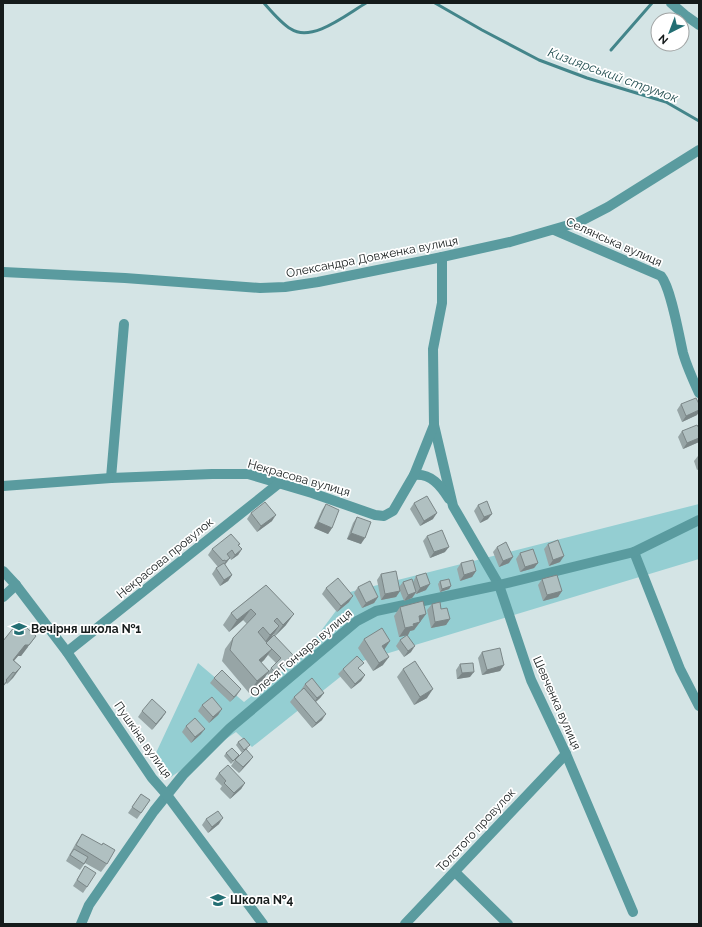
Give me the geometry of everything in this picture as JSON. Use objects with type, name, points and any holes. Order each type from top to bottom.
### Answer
[{"type":"street","points":[[671,3],[699,25]]},
{"type":"street","name":"Олександра Довженка вулиця","points":[[3,272],[125,278],[260,288],[285,287],[318,282],[442,258],[510,242],[579,222],[608,207],[699,150]]},
{"type":"street","name":"Селянська вулиця","points":[[554,230],[661,276],[665,280],[688,371],[699,393]]},
{"type":"street","name":"Шевченка вулиця","points":[[442,258],[442,303],[433,349],[434,425],[453,506]]},
{"type":"street","points":[[111,478],[124,324]]},
{"type":"street","name":"Некрасова вулиця","points":[[3,486],[111,478],[248,474],[312,493],[375,515],[384,516],[393,511],[414,475],[434,425]]},
{"type":"street","name":"Шевченка вулиця","points":[[414,475],[421,474],[428,476],[442,488],[500,586],[531,680],[566,754],[633,912]]},
{"type":"street","name":"Некрасова провулок","points":[[67,652],[278,484]]},
{"type":"street","name":"Олеся Гончара вулиця","points":[[81,924],[89,905],[154,811],[183,775],[230,728],[357,621],[376,611],[500,586],[634,552],[699,520]]},
{"type":"street","points":[[634,552],[680,669],[699,706]]},
{"type":"street","name":"Пушкіна вулиця","points":[[3,571],[16,585],[67,652],[152,778],[167,795],[263,924]]},
{"type":"street","points":[[3,597],[16,585]]},
{"type":"street","name":"Толстого провулок","points":[[405,924],[566,754]]},
{"type":"street","points":[[455,872],[508,924]]},
{"type":"shaded area","points":[[699,504],[699,559],[359,662],[252,747],[236,732],[171,777],[155,755],[198,663],[244,702],[303,655],[350,592]]},
{"type":"building","points":[[696,398],[699,404],[699,410],[686,416],[681,404]]},
{"type":"building","points":[[697,425],[699,428],[699,438],[687,443],[682,431]]},
{"type":"building","points":[[427,496],[437,513],[424,521],[414,503]]},
{"type":"building","points":[[487,501],[492,514],[484,517],[478,505]]},
{"type":"building","points":[[265,502],[276,515],[261,526],[251,513]]},
{"type":"building","points":[[326,504],[339,510],[332,528],[318,522]]},
{"type":"building","points":[[357,517],[371,522],[365,538],[351,533]]},
{"type":"building","points":[[442,530],[449,547],[434,552],[427,536]]},
{"type":"building","points":[[231,534],[240,544],[238,545],[242,549],[235,555],[232,550],[227,554],[230,558],[223,561],[212,549]]},
{"type":"building","points":[[558,540],[564,556],[553,560],[548,544]]},
{"type":"building","points":[[506,542],[513,557],[503,561],[497,547]]},
{"type":"building","points":[[533,549],[538,563],[525,567],[520,553]]},
{"type":"building","points":[[473,560],[476,571],[464,575],[461,563]]},
{"type":"building","points":[[224,563],[232,575],[224,580],[216,568]]},
{"type":"building","points":[[396,571],[400,591],[385,594],[381,574]]},
{"type":"building","points":[[426,573],[430,584],[420,588],[416,576]]},
{"type":"building","points":[[557,575],[562,591],[547,595],[542,579]]},
{"type":"building","points":[[338,578],[353,596],[341,606],[326,588]]},
{"type":"building","points":[[412,579],[416,592],[408,595],[403,582]]},
{"type":"building","points":[[449,579],[451,586],[442,589],[440,581]]},
{"type":"building","points":[[370,581],[378,597],[366,603],[358,587]]},
{"type":"building","points":[[266,585],[294,614],[283,625],[277,618],[274,621],[279,626],[270,635],[263,627],[258,632],[272,649],[259,660],[269,671],[257,681],[230,650],[233,638],[256,614],[251,609],[237,620],[231,613]]},
{"type":"building","points":[[423,601],[426,614],[419,616],[420,622],[413,624],[414,626],[405,628],[400,607]]},
{"type":"building","points":[[440,602],[441,609],[447,608],[450,619],[435,622],[432,604]]},
{"type":"building","points":[[19,621],[36,636],[29,645],[25,645],[13,660],[21,667],[15,673],[13,672],[3,686],[3,641]]},
{"type":"building","points":[[382,628],[390,641],[382,646],[389,657],[379,663],[364,639]]},
{"type":"building","points":[[274,635],[293,655],[275,672],[271,668],[281,658],[266,643]]},
{"type":"building","points":[[407,635],[415,646],[408,651],[400,640]]},
{"type":"building","points":[[500,648],[504,665],[487,670],[482,652]]},
{"type":"building","points":[[357,656],[364,663],[358,668],[365,675],[355,684],[343,669]]},
{"type":"building","points":[[415,661],[433,689],[420,697],[403,669]]},
{"type":"building","points":[[473,663],[474,672],[462,673],[460,664]]},
{"type":"building","points":[[222,670],[241,689],[234,697],[214,678]]},
{"type":"building","points":[[312,678],[324,693],[317,698],[305,684]]},
{"type":"building","points":[[304,688],[326,714],[316,723],[294,697]]},
{"type":"building","points":[[212,697],[222,709],[213,717],[202,705]]},
{"type":"building","points":[[152,699],[166,712],[156,724],[142,711]]},
{"type":"building","points":[[195,718],[205,729],[195,737],[186,726]]},
{"type":"building","points":[[244,738],[250,745],[244,750],[238,742]]},
{"type":"building","points":[[232,748],[239,755],[233,761],[226,753]]},
{"type":"building","points":[[246,749],[253,757],[243,767],[235,760]]},
{"type":"building","points":[[228,765],[245,783],[234,793],[224,783],[226,781],[219,773]]},
{"type":"building","points":[[141,794],[150,800],[141,813],[132,807]]},
{"type":"building","points":[[218,811],[223,818],[212,827],[206,819]]},
{"type":"building","points":[[82,834],[115,850],[107,864],[76,845]]},
{"type":"building","points":[[74,849],[88,857],[84,864],[70,855]]},
{"type":"building","points":[[85,866],[96,873],[87,887],[77,880]]},
{"type":"waterway","name":"Кизиярський струмок","points":[[264,3],[288,27],[299,32],[319,30],[339,20],[366,3]]},
{"type":"waterway","name":"Кизиярський струмок","points":[[435,3],[539,60],[587,78],[666,102],[699,121]]},
{"type":"waterway","points":[[611,50],[652,3]]},
{"type":"place","name":"Вечірня школа №1","points":[[19,629]]},
{"type":"place","name":"Школа №4","points":[[218,900]]}]
